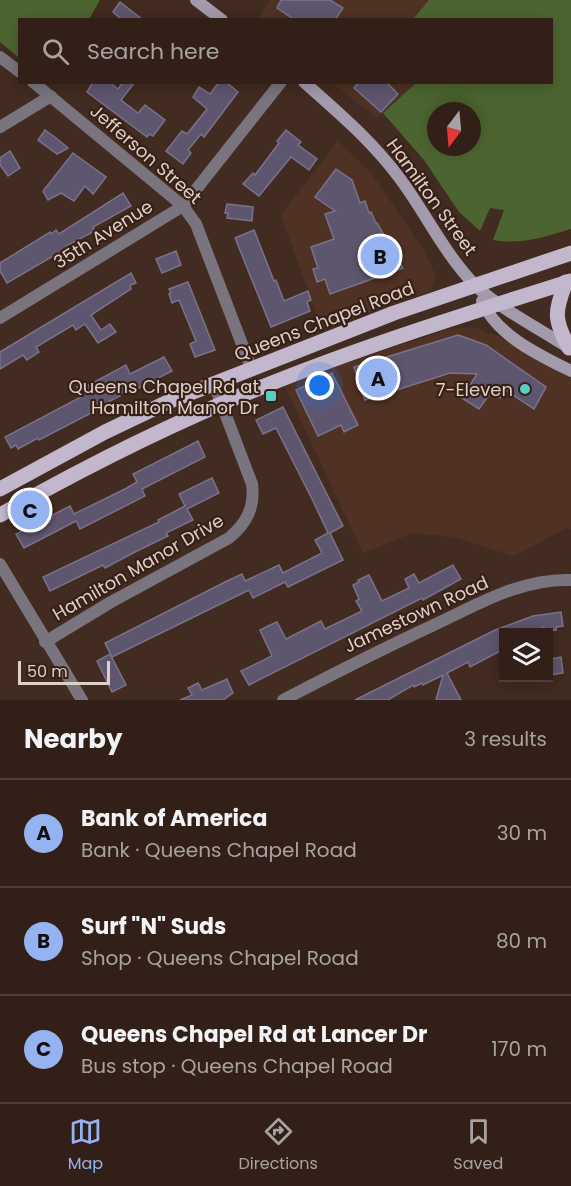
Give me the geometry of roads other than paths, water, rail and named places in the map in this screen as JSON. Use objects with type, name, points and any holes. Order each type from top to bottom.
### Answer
[{"type":"main road","points":[[196,0],[219,18]]},
{"type":"main road","name":"Hamilton Street","points":[[306,84],[342,114],[379,152],[420,207],[457,265],[492,305],[497,324],[520,342],[571,371]]},
{"type":"main road","name":"Queens Chapel Road","points":[[0,489],[105,432],[170,401],[353,328],[571,253]]},
{"type":"main road","points":[[0,515],[97,461],[259,388],[492,305],[568,281]]},
{"type":"main road","points":[[568,281],[556,308],[561,334],[570,349]]},
{"type":"main road","points":[[492,305],[570,349]]},
{"type":"street","points":[[0,57],[18,70]]},
{"type":"street","name":"Jefferson Street","points":[[36,84],[183,206],[196,224],[252,370]]},
{"type":"street","name":"35th Avenue","points":[[0,318],[183,206],[279,84]]},
{"type":"street","points":[[0,127],[51,96]]},
{"type":"street","name":"Hamilton Manor Drive","points":[[45,642],[111,602],[229,538],[245,523],[252,506],[252,484],[214,384]]},
{"type":"street","points":[[0,564],[82,700]]},
{"type":"street","name":"Jamestown Road","points":[[283,700],[364,658],[499,594],[538,582],[571,580]]},
{"type":"place","name":"Surf \"N\" Suds","points":[[380,256]]},
{"type":"place","name":"Bank of America","points":[[378,378]]},
{"type":"place","name":"7-Eleven","points":[[525,389]]},
{"type":"place","name":"Queens Chapel Rd at Hamilton Manor Dr","points":[[271,396]]},
{"type":"place","name":"Queens Chapel Rd at Lancer Dr","points":[[30,510]]}]
